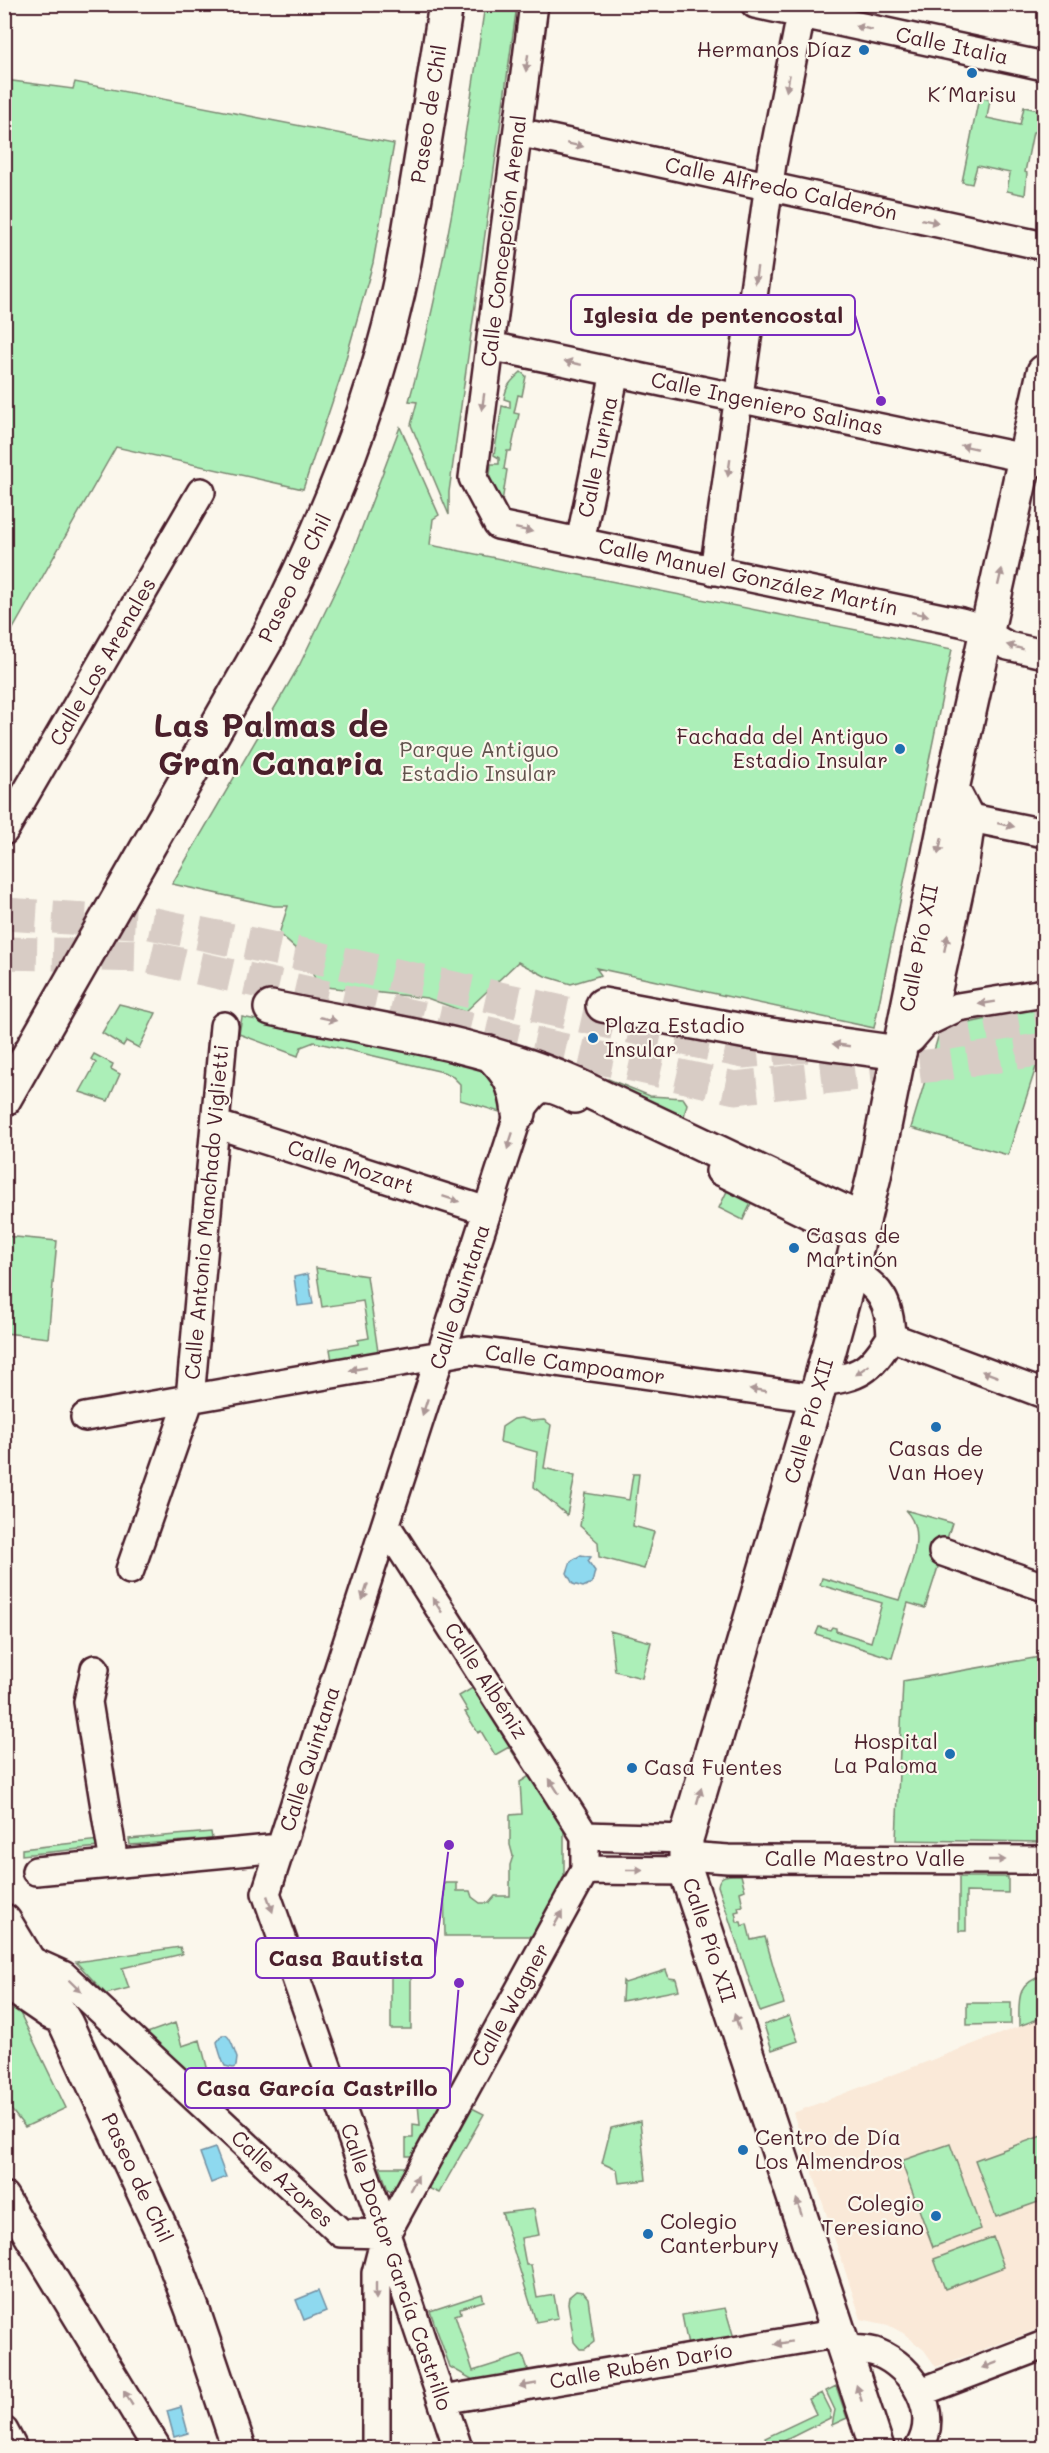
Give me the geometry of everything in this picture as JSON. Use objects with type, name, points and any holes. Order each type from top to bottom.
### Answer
[{"type":"main road","name":"Paseo de Chil","points":[[4,1099],[269,635],[304,565],[330,505],[366,407],[396,300],[428,128],[446,4]]},
{"type":"main road","name":"Calle Pío XII","points":[[877,2448],[686,1855],[861,1230],[952,789],[988,634],[1035,460],[1044,372]]},
{"type":"main road","points":[[603,1005],[748,1032],[901,1042],[923,1012],[947,998],[968,820],[952,789]]},
{"type":"main road","points":[[271,1008],[489,1053],[531,1066],[568,1082],[861,1230]]},
{"type":"main road","points":[[489,1053],[513,1083],[519,1113]]},
{"type":"main road","name":"Paseo de Chil","points":[[4,1921],[11,1959],[66,2024],[167,2242],[239,2448]]},
{"type":"street","name":"Calle Concepción Arenal","points":[[473,478],[534,4]]},
{"type":"street","name":"Calle Italia","points":[[755,4],[802,10],[1044,66]]},
{"type":"street","points":[[714,571],[768,187],[802,10]]},
{"type":"street","name":"Calle Alfredo Calderón","points":[[518,132],[1044,246]]},
{"type":"street","name":"Calle Ingeniero Salinas","points":[[490,346],[1035,460]]},
{"type":"street","name":"Calle Turina","points":[[580,542],[615,372]]},
{"type":"street","name":"Calle Manuel González Martín","points":[[473,478],[498,525],[961,622],[1008,646],[1044,654]]},
{"type":"street","name":"Calle Los Arenales","points":[[4,831],[201,492]]},
{"type":"street","points":[[968,820],[976,819],[1044,833]]},
{"type":"street","points":[[947,998],[1044,993]]},
{"type":"street","name":"Calle Antonio Manchado Viglietti","points":[[130,1570],[190,1398],[224,1026]]},
{"type":"street","name":"Calle Quintana","points":[[280,1848],[387,1525],[519,1113],[534,1092],[551,1088],[861,1230]]},
{"type":"street","name":"Calle Mozart","points":[[215,1124],[487,1211]]},
{"type":"street","points":[[851,1270],[870,1282],[881,1294],[891,1314],[891,1337],[1044,1394]]},
{"type":"street","name":"Calle Campoamor","points":[[85,1417],[470,1350],[818,1390],[854,1377],[876,1360],[891,1337]]},
{"type":"street","name":"Calle Albéniz","points":[[387,1525],[585,1836]]},
{"type":"street","points":[[943,1552],[1044,1587]]},
{"type":"street","points":[[95,1669],[88,1702],[114,1863]]},
{"type":"street","points":[[585,1836],[686,1855],[585,1870],[585,1836]]},
{"type":"street","points":[[36,1871],[280,1848]]},
{"type":"street","name":"Calle Doctor García Castrillo","points":[[280,1848],[266,1893],[386,2234],[458,2448]]},
{"type":"street","name":"Calle Maestro Valle","points":[[686,1855],[740,1859],[1044,1860]]},
{"type":"street","name":"Calle Wagner","points":[[376,2448],[376,2273],[386,2234],[585,1870]]},
{"type":"street","name":"Calle Azores","points":[[11,1959],[63,1975],[341,2233],[386,2234]]},
{"type":"street","points":[[4,2196],[157,2448]]},
{"type":"street","name":"Calle Rubén Darío","points":[[442,2400],[843,2341],[876,2352],[903,2367],[921,2392]]},
{"type":"street","points":[[919,2448],[922,2444],[927,2418],[921,2392],[1044,2345]]},
{"type":"street","points":[[4,2431],[13,2448]]},
{"type":"shaded area","name":"Colegio Teresiano","points":[[1044,2017],[1044,2327],[936,2367],[924,2350],[903,2333],[888,2325],[861,2319],[793,2113]]},
{"type":"green space","points":[[485,5],[517,5],[449,492],[449,515],[411,425],[417,402],[409,401],[444,254]]},
{"type":"green space","points":[[5,80],[73,89],[75,82],[394,144],[373,263],[341,376],[303,489],[116,447],[5,643]]},
{"type":"green space","points":[[979,97],[990,100],[987,118],[1020,125],[1024,107],[1043,111],[1036,132],[1033,132],[1025,172],[1027,173],[1025,195],[1007,191],[1010,173],[977,166],[972,184],[962,182]]},
{"type":"green space","points":[[521,372],[526,376],[522,396],[518,395],[514,413],[519,414],[511,451],[507,451],[504,469],[507,470],[502,502],[491,500],[486,477],[490,476],[491,464],[499,464],[499,458],[494,455],[502,406],[510,408],[510,401],[504,399],[505,394],[514,378]]},
{"type":"green space","name":"Parque Antiguo Estadio Insular","points":[[400,427],[439,515],[433,519],[430,545],[952,649],[874,1028],[596,968],[601,975],[571,984],[545,976],[518,962],[465,1012],[427,998],[317,986],[311,968],[299,951],[279,934],[288,906],[274,906],[172,884],[299,666],[349,562]]},
{"type":"green space","points":[[119,1004],[156,1013],[139,1048],[126,1041],[123,1046],[102,1033]]},
{"type":"green space","points":[[1044,1007],[1044,1066],[1037,1064],[1008,1155],[911,1128],[938,1037],[945,1028]]},
{"type":"green space","points":[[242,1017],[467,1063],[483,1072],[493,1082],[497,1088],[503,1113],[460,1100],[460,1084],[451,1075],[443,1072],[314,1042],[301,1047],[298,1056],[239,1034]]},
{"type":"green space","points":[[94,1054],[113,1064],[111,1069],[120,1074],[108,1101],[80,1092],[96,1063],[91,1059]]},
{"type":"green space","points":[[608,1079],[650,1096],[683,1098],[687,1104],[683,1121],[604,1080]]},
{"type":"green space","points":[[729,1187],[753,1199],[743,1220],[719,1208]]},
{"type":"green space","points":[[5,1236],[57,1241],[48,1338],[5,1333]]},
{"type":"green space","points":[[316,1268],[367,1276],[378,1352],[332,1361],[330,1349],[358,1344],[358,1340],[369,1338],[363,1301],[322,1307]]},
{"type":"green space","points":[[521,1418],[531,1421],[544,1420],[551,1425],[544,1468],[575,1476],[567,1515],[534,1487],[537,1452],[500,1442],[502,1427],[514,1419]]},
{"type":"green space","points":[[633,1474],[639,1474],[633,1526],[654,1532],[644,1569],[599,1557],[598,1542],[580,1526],[585,1493],[629,1500]]},
{"type":"green space","points":[[905,1510],[952,1523],[925,1608],[908,1603],[892,1658],[816,1634],[819,1627],[830,1630],[832,1627],[836,1628],[836,1631],[871,1642],[882,1603],[820,1585],[822,1578],[899,1600],[911,1567],[916,1542],[912,1519]]},
{"type":"green space","points":[[610,1631],[651,1642],[642,1678],[615,1671]]},
{"type":"green space","points":[[1040,1657],[1041,1842],[896,1840],[903,1681]]},
{"type":"green space","points":[[476,1686],[518,1754],[515,1756],[509,1747],[495,1755],[481,1731],[478,1733],[465,1712],[468,1711],[459,1696]]},
{"type":"green space","points":[[531,1775],[564,1828],[564,1883],[535,1936],[445,1936],[444,1883],[457,1883],[457,1891],[470,1891],[472,1897],[480,1903],[489,1903],[495,1896],[510,1896],[510,1865],[513,1856],[510,1845],[510,1815],[522,1814],[520,1782]]},
{"type":"green space","points":[[211,1832],[212,1839],[130,1845],[129,1839]]},
{"type":"green space","points":[[99,1840],[99,1847],[22,1855],[22,1849]]},
{"type":"green space","points":[[741,1875],[745,1890],[740,1892],[743,1906],[738,1907],[739,1911],[735,1912],[737,1922],[741,1922],[742,1926],[747,1924],[751,1940],[765,1937],[784,2004],[760,2012],[718,1886],[723,1877]]},
{"type":"green space","points":[[959,1877],[1008,1877],[1008,1893],[966,1892],[966,1931],[959,1931]]},
{"type":"green space","points":[[180,1947],[182,1954],[122,1968],[129,1988],[106,1994],[76,1962]]},
{"type":"green space","points":[[666,1970],[669,1978],[676,1979],[679,1990],[622,2001],[623,1981],[625,1983]]},
{"type":"green space","points":[[391,1975],[411,1976],[411,2029],[391,2029]]},
{"type":"green space","points":[[1044,1975],[1044,2017],[1019,2026],[1019,2001],[1023,1988]]},
{"type":"green space","points":[[4,1997],[18,2009],[66,2108],[25,2127],[5,2102]]},
{"type":"green space","points":[[967,2003],[1011,2003],[1011,2024],[967,2025]]},
{"type":"green space","points":[[789,2016],[798,2041],[772,2050],[764,2025]]},
{"type":"green space","points":[[175,2023],[182,2046],[200,2040],[207,2067],[204,2086],[147,2033]]},
{"type":"green space","points":[[384,2095],[449,2095],[416,2156],[406,2156],[406,2138],[413,2138],[413,2124],[420,2125],[418,2104],[384,2103]]},
{"type":"green space","points":[[470,2107],[484,2114],[439,2193],[426,2187]]},
{"type":"green space","points":[[640,2121],[646,2180],[619,2183],[617,2170],[602,2163],[611,2128]]},
{"type":"green space","points":[[1044,2135],[1044,2200],[996,2217],[975,2160]]},
{"type":"green space","points":[[950,2144],[981,2229],[933,2247],[901,2161]]},
{"type":"green space","points":[[380,2167],[410,2167],[394,2194],[388,2190]]},
{"type":"green space","points":[[534,2209],[539,2235],[521,2238],[526,2265],[531,2265],[537,2298],[554,2295],[558,2318],[536,2322],[502,2213]]},
{"type":"green space","points":[[993,2237],[1004,2267],[945,2289],[934,2259]]},
{"type":"green space","points":[[576,2291],[583,2292],[588,2298],[594,2342],[585,2349],[580,2349],[574,2342],[568,2303],[569,2297]]},
{"type":"green space","points":[[482,2294],[484,2301],[460,2308],[461,2313],[455,2315],[473,2371],[523,2355],[529,2372],[475,2381],[450,2367],[430,2311]]},
{"type":"green space","points":[[725,2308],[734,2338],[688,2346],[682,2315]]},
{"type":"green space","points":[[836,2386],[847,2418],[832,2425],[835,2410],[826,2391]]},
{"type":"green space","points":[[822,2393],[831,2411],[830,2418],[770,2448],[765,2438],[816,2414],[809,2399]]},
{"type":"water","points":[[308,1274],[313,1304],[298,1306],[294,1277]]},
{"type":"water","points":[[581,1555],[591,1557],[588,1561],[595,1571],[592,1583],[583,1587],[573,1584],[567,1573],[571,1561]]},
{"type":"water","points":[[222,2035],[230,2039],[237,2058],[236,2066],[233,2068],[225,2066],[220,2054],[217,2042]]},
{"type":"water","points":[[215,2148],[226,2177],[211,2183],[200,2153]]},
{"type":"water","points":[[318,2291],[326,2311],[304,2320],[296,2300]]},
{"type":"water","points":[[181,2407],[188,2433],[174,2437],[167,2411]]},
{"type":"tunnel","points":[[4,914],[150,923],[743,1052],[808,1046]]},
{"type":"tunnel","points":[[4,953],[144,956],[735,1088],[945,1064],[1044,1049]]},
{"type":"tunnel","points":[[889,1039],[944,1034],[1044,1017]]},
{"type":"place","name":"Hermanos Díaz","points":[[864,50]]},
{"type":"place","name":"K´Marisu","points":[[972,73]]},
{"type":"place","name":"Iglesia de pentencostal","points":[[881,401]]},
{"type":"place","name":"Fachada del Antiguo Estadio Insular","points":[[900,749]]},
{"type":"place","name":"Plaza Estadio Insular","points":[[593,1038]]},
{"type":"place","name":"Casas de Martinón","points":[[794,1248]]},
{"type":"place","name":"Casas de Van Hoey","points":[[936,1427]]},
{"type":"place","name":"Hospital La Paloma","points":[[950,1754]]},
{"type":"place","name":"Casa Fuentes","points":[[632,1768]]},
{"type":"place","name":"Casa Bautista","points":[[449,1845]]},
{"type":"place","name":"Casa García Castrillo","points":[[459,1983]]},
{"type":"place","name":"Centro de Día Los Almendros","points":[[743,2150]]},
{"type":"place","name":"Colegio Teresiano","points":[[936,2216]]},
{"type":"place","name":"Colegio Canterbury","points":[[648,2234]]},
{"type":"district","name":"Las Palmas de Gran Canaria","points":[[271,744]]}]
